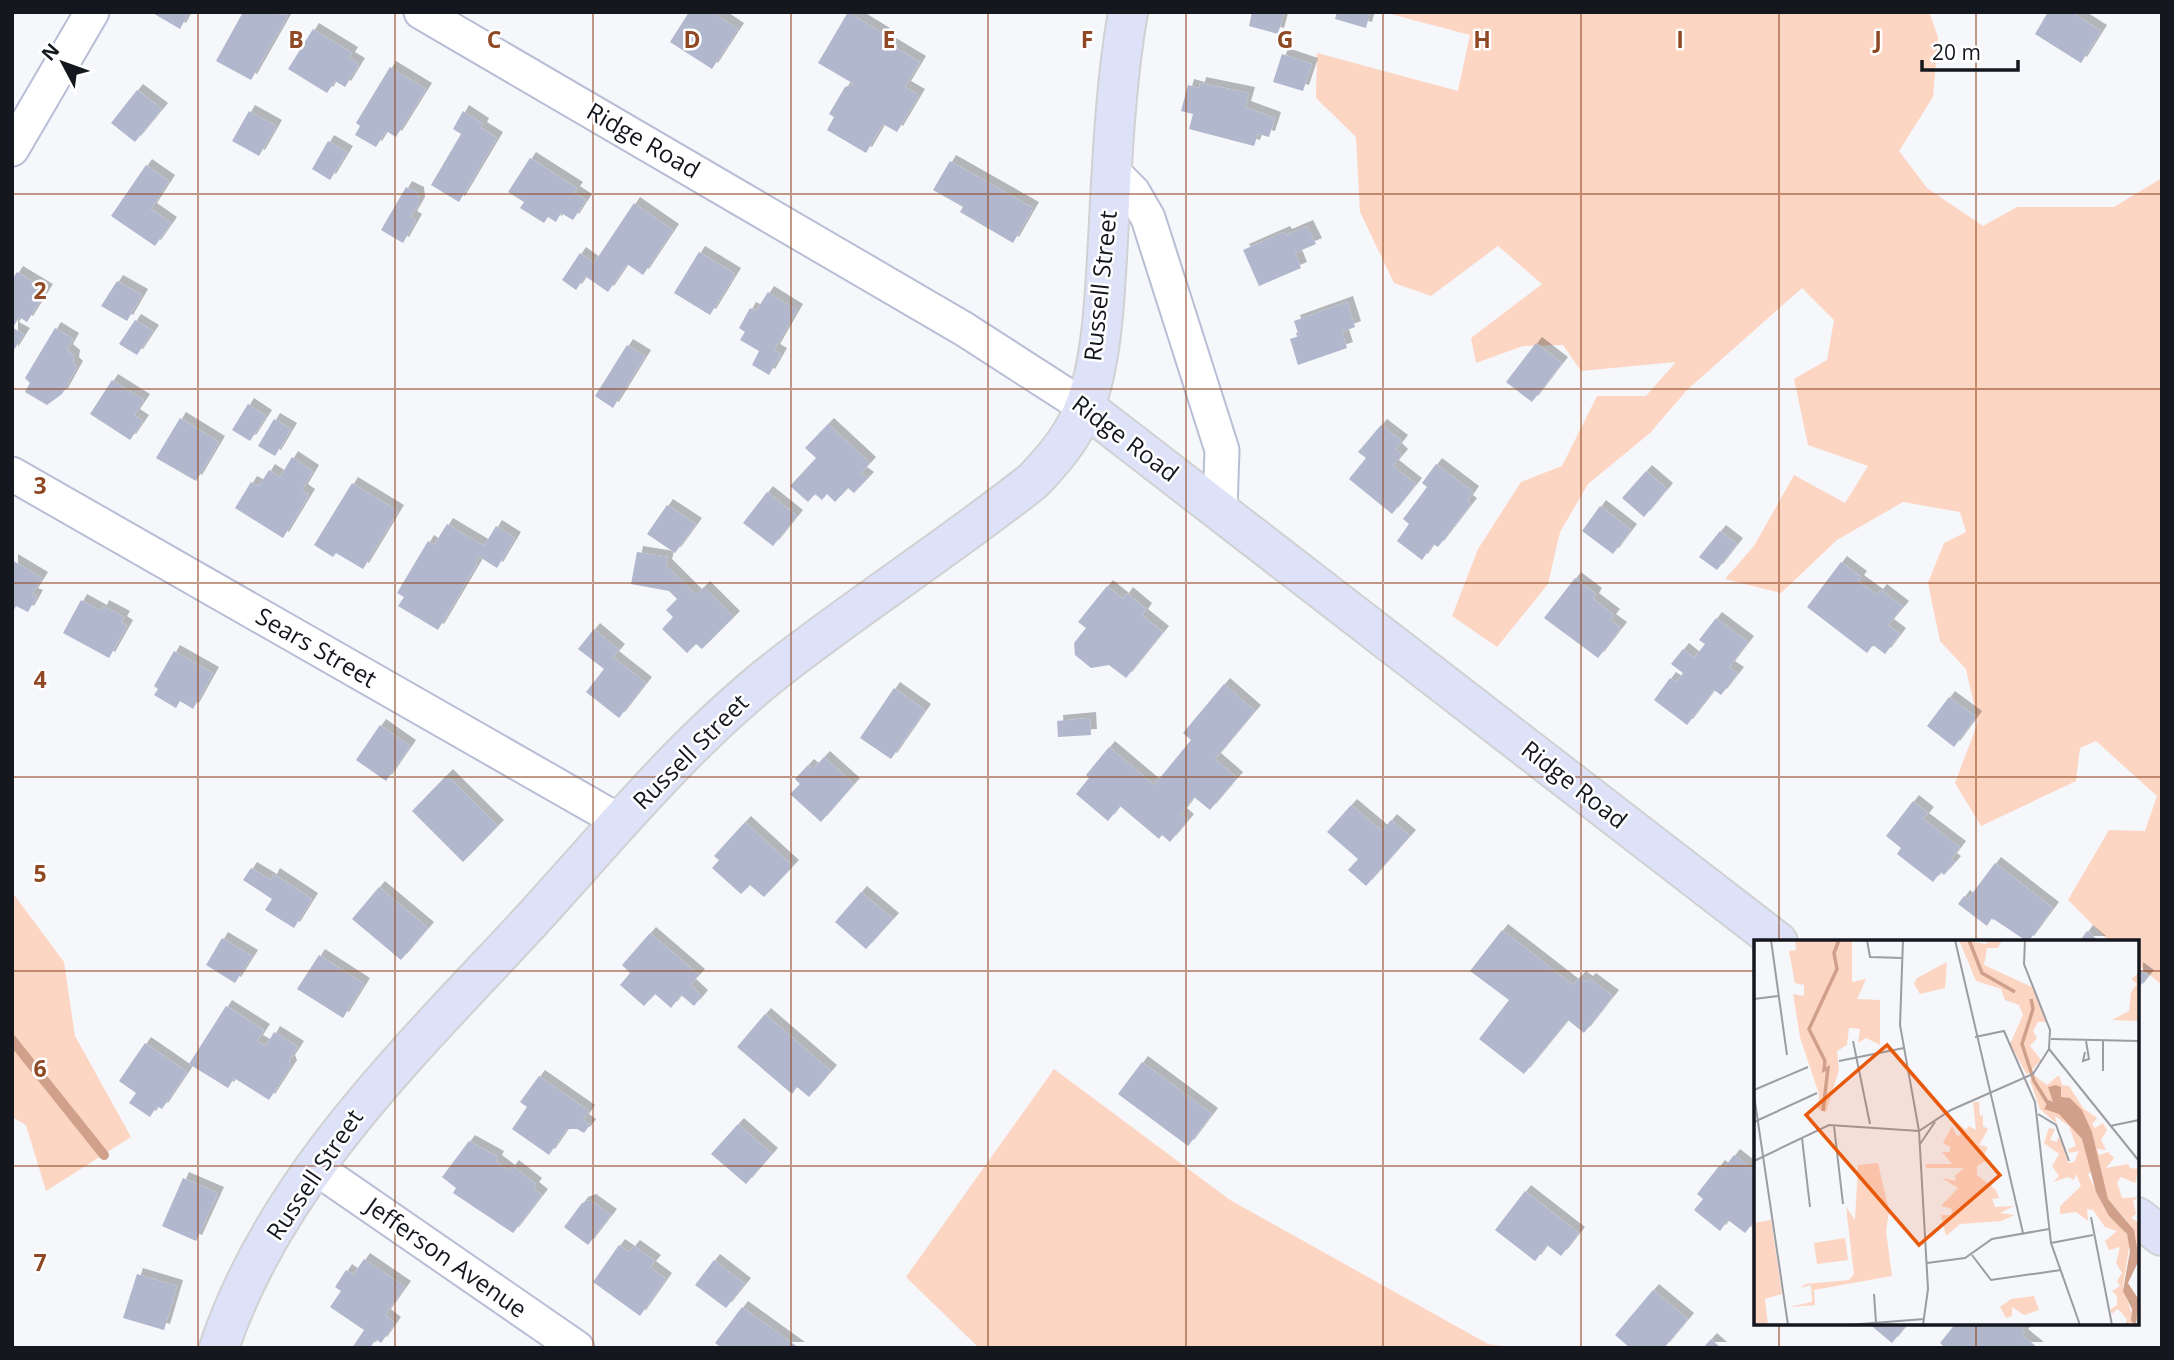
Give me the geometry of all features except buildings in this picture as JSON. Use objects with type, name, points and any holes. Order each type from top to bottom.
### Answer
[{"type":"main road","name":"Russell Street","points":[[219,1348],[246,1280],[316,1168],[355,1113],[693,744],[779,667],[1033,481],[1062,450],[1085,407],[1098,345],[1105,293],[1112,171],[1128,12]]},
{"type":"main road","name":"Ridge Road","points":[[1085,407],[1775,940]]},
{"type":"main road","points":[[2139,1219],[2162,1236]]},
{"type":"street","points":[[12,149],[92,12]]},
{"type":"street","name":"Ridge Road","points":[[421,12],[964,329],[1085,407]]},
{"type":"street","name":"Russell Street","points":[[1112,171],[1133,192],[1148,218],[1216,428],[1223,471],[1220,510]]},
{"type":"street","name":"Sears Street","points":[[12,474],[621,822]]},
{"type":"street","name":"Jefferson Avenue","points":[[316,1168],[577,1348]]},
{"type":"shaded area","points":[[1383,12],[1929,12],[1938,37],[1933,97],[1899,151],[1927,188],[1983,226],[2017,207],[2114,207],[2162,178],[2162,985],[2139,966],[2139,940],[2108,940],[2068,900],[2109,830],[2145,831],[2157,796],[2096,741],[2080,748],[2076,781],[1981,826],[1955,783],[1978,722],[1966,669],[1940,641],[1928,583],[1944,543],[1966,532],[1960,512],[1903,502],[1837,540],[1781,593],[1725,579],[1754,546],[1794,475],[1845,503],[1868,466],[1808,445],[1794,379],[1827,360],[1834,320],[1802,288],[1687,390],[1650,433],[1588,484],[1560,532],[1548,584],[1497,647],[1452,616],[1478,549],[1521,482],[1562,466],[1597,396],[1646,396],[1676,362],[1581,371],[1563,345],[1523,346],[1476,363],[1471,338],[1542,284],[1498,246],[1431,296],[1394,283],[1360,212],[1356,137],[1316,98],[1317,53],[1458,91],[1470,35]]},
{"type":"shaded area","points":[[12,892],[64,962],[75,1036],[131,1137],[46,1191],[26,1125],[12,1117]]},
{"type":"shaded area","points":[[1054,1069],[1230,1200],[1488,1344],[1517,1348],[979,1348],[906,1277]]},
{"type":"waterway","points":[[12,1040],[104,1155]]}]
